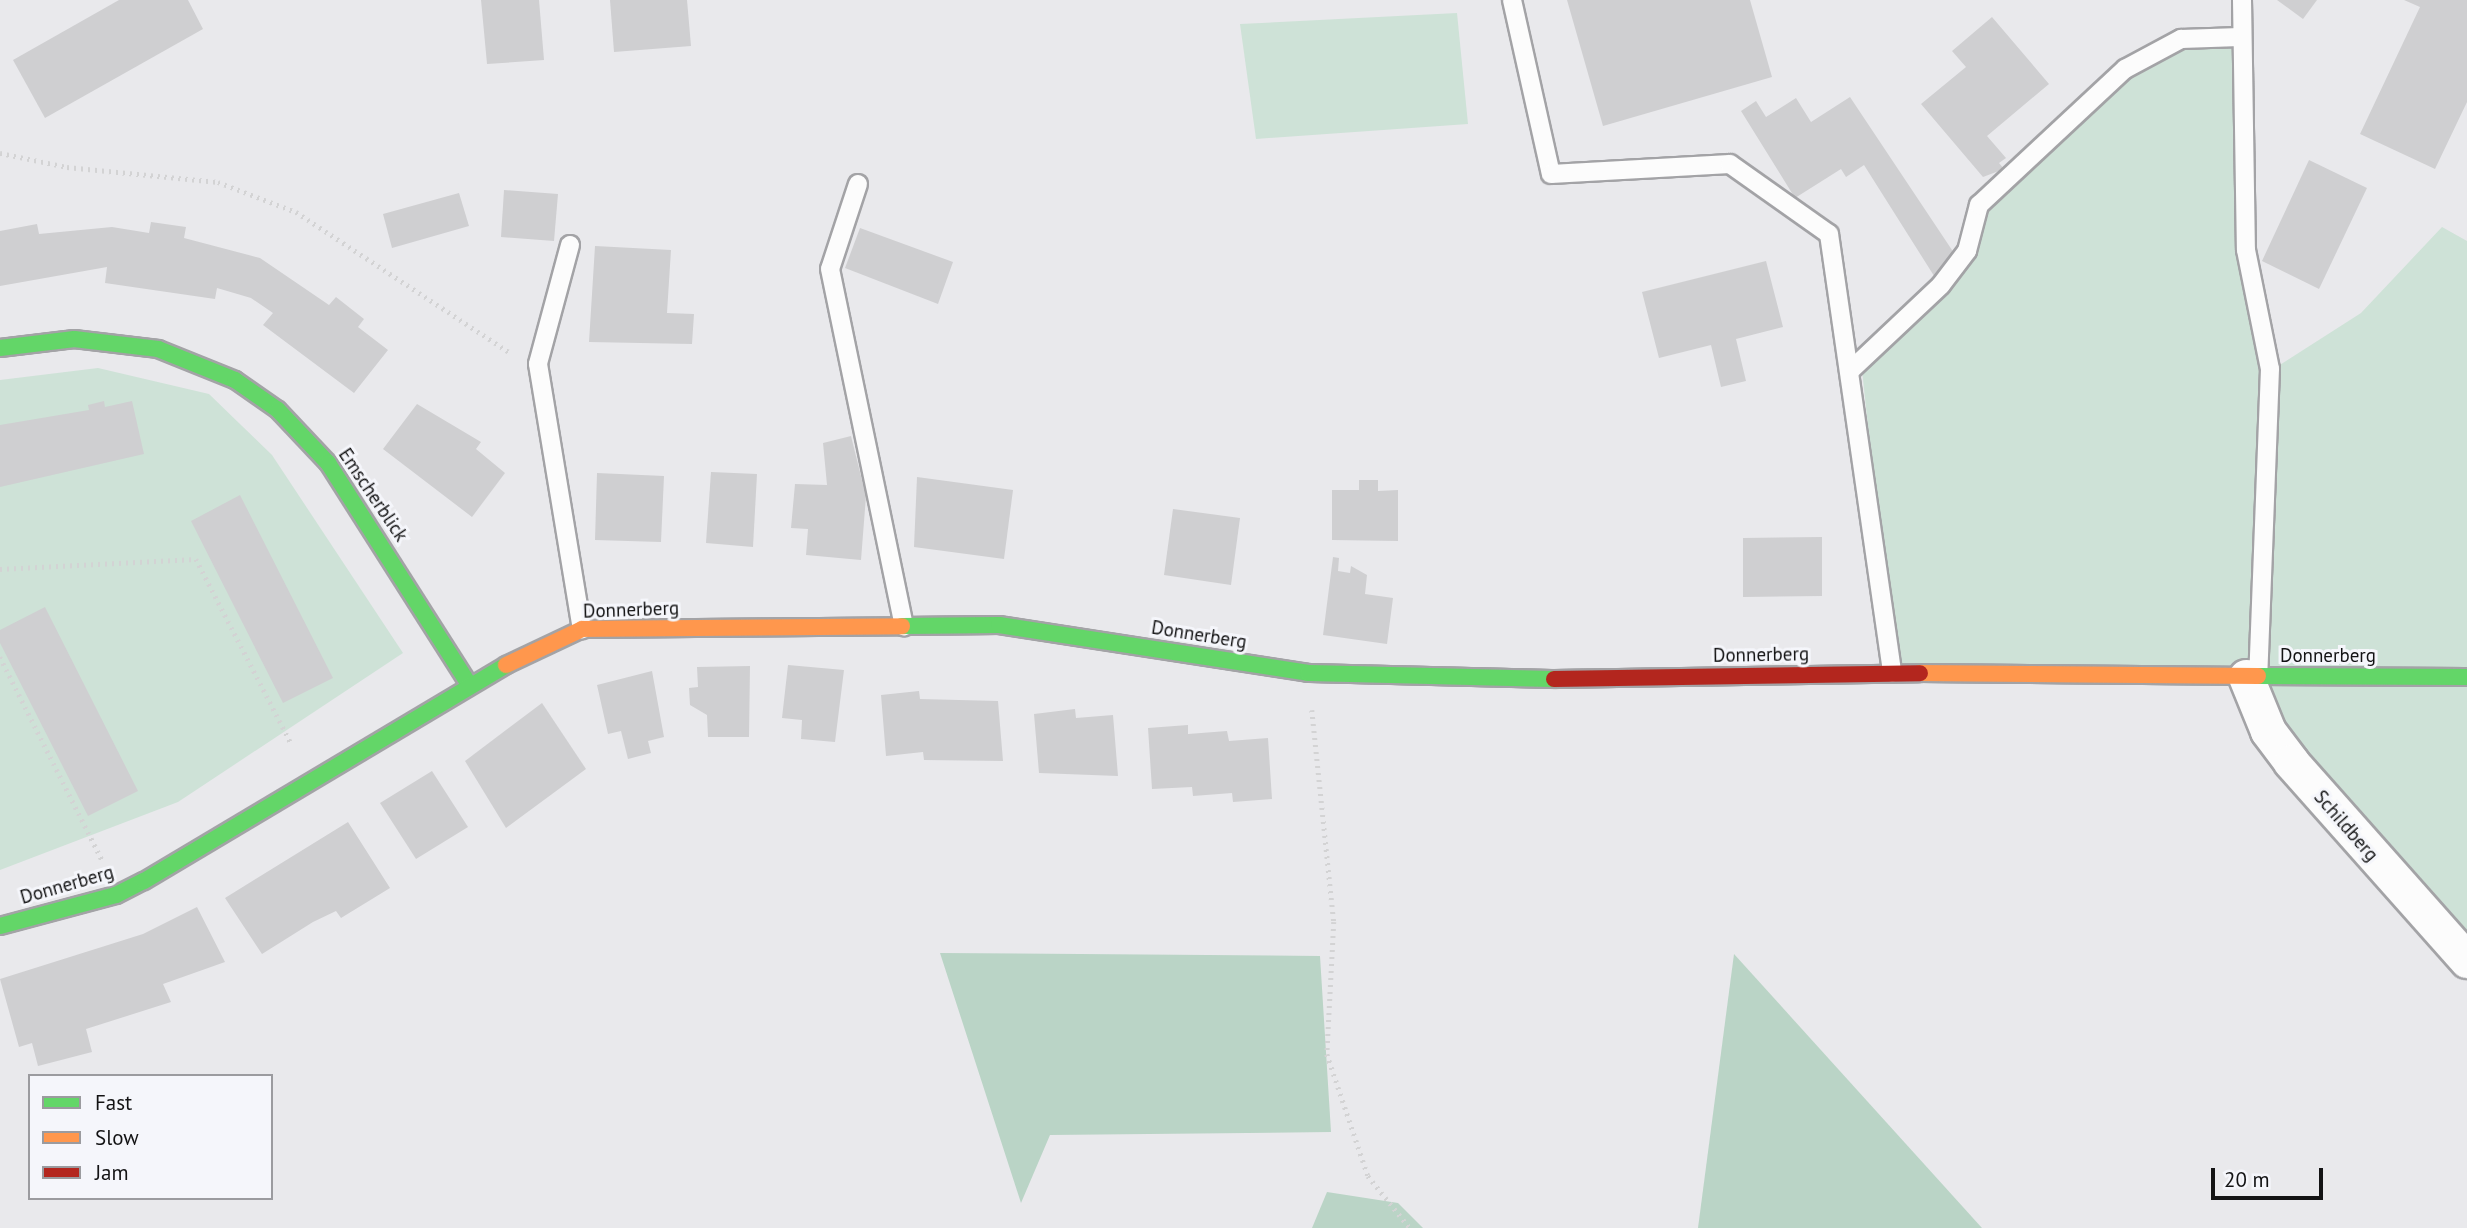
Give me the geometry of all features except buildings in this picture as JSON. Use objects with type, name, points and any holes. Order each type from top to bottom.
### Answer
[{"type":"street","name":"Emscherblick","points":[[0,348],[112,339],[190,361],[267,403],[328,463],[468,683]]},
{"type":"street","name":"Donnerberg","points":[[0,926],[116,895],[468,683],[582,629],[999,625],[1308,673],[1457,681],[1892,673],[2467,677]]},
{"type":"street","name":"Schildberg","points":[[2252,677],[2268,732],[2291,762],[2467,960]]},
{"type":"lane","points":[[1512,0],[1550,174],[1730,164],[1829,234],[1852,369],[1892,673]]},
{"type":"lane","points":[[2242,0],[2240,37],[2246,250],[2270,369],[2252,677]]},
{"type":"lane","points":[[1852,369],[1941,285],[1966,251],[1979,205],[2125,69],[2181,39],[2240,37]]},
{"type":"lane","points":[[858,184],[830,270],[904,626]]},
{"type":"lane","points":[[570,245],[538,364],[582,629]]},
{"type":"path","points":[[0,153],[67,167],[218,182],[296,212],[370,255],[500,348],[538,364]]},
{"type":"path","points":[[0,569],[196,559],[311,780]]},
{"type":"path","points":[[0,657],[116,895]]},
{"type":"path","points":[[1308,673],[1334,922],[1327,1054],[1368,1176],[1410,1228]]},
{"type":"green space","points":[[1457,13],[1468,124],[1256,139],[1240,24]]},
{"type":"green space","points":[[2236,41],[2239,178],[2275,368],[2361,313],[2442,227],[2467,241],[2467,671],[1894,669],[1862,370],[1943,293],[1984,209],[2130,72],[2181,43]]},
{"type":"green space","points":[[98,368],[209,394],[272,455],[403,653],[178,802],[0,870],[0,380]]},
{"type":"green space","points":[[2467,682],[2467,955],[2391,869],[2252,684]]},
{"type":"green space","points":[[940,953],[1320,956],[1331,1132],[1050,1135],[1021,1203]]},
{"type":"green space","points":[[1734,954],[1982,1228],[1698,1228]]},
{"type":"green space","points":[[1327,1192],[1398,1203],[1423,1228],[1312,1228]]},
{"type":"traffic: fast","points":[[0,348],[74,339],[158,349],[235,380],[278,410],[328,463],[468,683]]},
{"type":"traffic: fast","points":[[902,626],[999,625],[1308,673],[1554,679]]},
{"type":"traffic: fast","points":[[0,926],[116,895],[144,881],[506,665]]},
{"type":"traffic: fast","points":[[2258,676],[2467,677]]},
{"type":"traffic: slow","points":[[506,665],[582,629],[902,626]]},
{"type":"traffic: slow","points":[[1920,673],[2258,676]]},
{"type":"traffic: jam","points":[[1554,679],[1920,673]]}]
